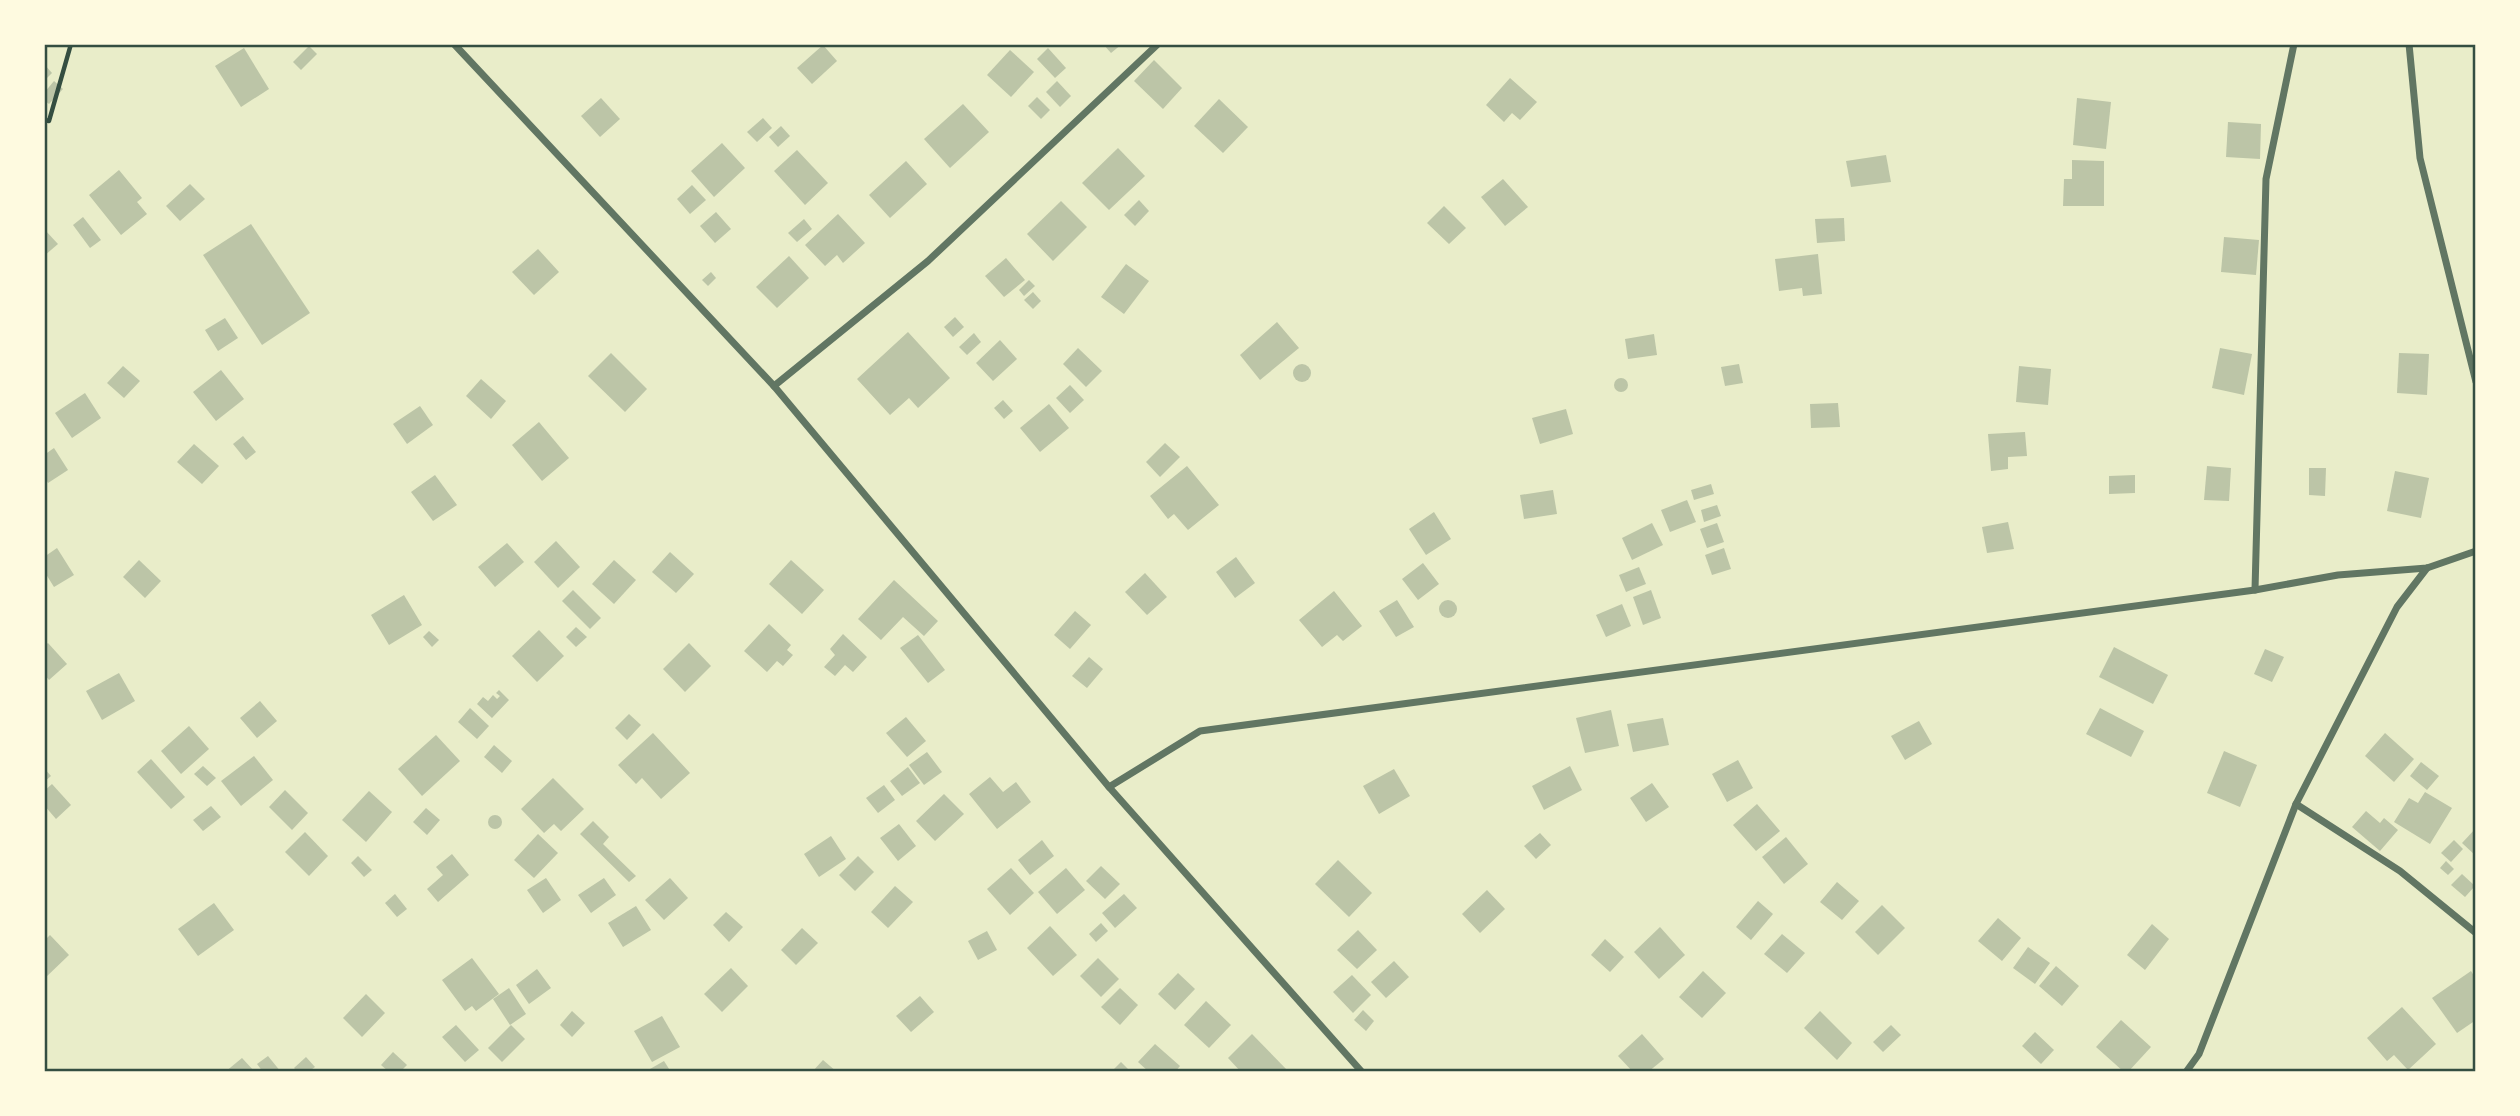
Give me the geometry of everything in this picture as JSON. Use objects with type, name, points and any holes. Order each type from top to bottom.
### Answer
[{"type":"street","points":[[454,44],[774,386],[1109,787],[1362,1072]]},
{"type":"street","points":[[774,386],[928,261],[1158,44]]},
{"type":"street","points":[[2255,590],[2266,179],[2294,44]]},
{"type":"street","points":[[2409,44],[2420,158],[2476,382]]},
{"type":"street","points":[[1109,787],[1200,731],[2255,590],[2338,575],[2427,568],[2476,551]]},
{"type":"street","points":[[2186,1072],[2199,1054],[2296,804],[2397,607],[2427,568]]},
{"type":"street","points":[[2296,804],[2400,871],[2476,933]]},
{"type":"path","points":[[44,120],[49,121],[71,44]]},
{"type":"building","points":[[1103,44],[1122,44],[1111,53]]},
{"type":"building","points":[[823,45],[837,61],[812,84],[797,68]]},
{"type":"building","points":[[309,46],[317,54],[301,70],[293,62]]},
{"type":"building","points":[[244,48],[269,89],[241,107],[215,66]]},
{"type":"building","points":[[1048,48],[1066,68],[1055,78],[1037,59]]},
{"type":"building","points":[[1010,50],[1034,72],[1011,97],[987,75]]},
{"type":"building","points":[[1154,60],[1182,88],[1163,109],[1134,81]]},
{"type":"building","points":[[44,64],[52,73],[44,81]]},
{"type":"building","points":[[1510,78],[1537,102],[1520,120],[1512,113],[1504,122],[1486,105]]},
{"type":"building","points":[[54,81],[63,89],[49,104],[44,100],[44,93]]},
{"type":"building","points":[[1057,81],[1071,96],[1060,107],[1046,92]]},
{"type":"building","points":[[1037,97],[1050,110],[1041,119],[1028,106]]},
{"type":"building","points":[[601,98],[620,119],[600,137],[581,116]]},
{"type":"building","points":[[2077,98],[2111,102],[2106,149],[2073,145]]},
{"type":"building","points":[[1219,99],[1248,127],[1223,153],[1194,126]]},
{"type":"building","points":[[963,104],[989,132],[950,168],[924,139]]},
{"type":"building","points":[[763,118],[772,128],[757,142],[747,132]]},
{"type":"building","points":[[2228,122],[2261,124],[2260,159],[2226,157]]},
{"type":"building","points":[[781,126],[790,136],[778,147],[769,137]]},
{"type":"building","points":[[722,143],[745,168],[714,197],[691,171]]},
{"type":"building","points":[[1118,148],[1145,176],[1109,210],[1082,183]]},
{"type":"building","points":[[797,150],[828,183],[805,205],[774,171]]},
{"type":"building","points":[[1886,155],[1891,182],[1851,187],[1846,161]]},
{"type":"building","points":[[2072,160],[2104,161],[2104,206],[2063,206],[2064,179],[2072,179]]},
{"type":"building","points":[[906,161],[927,184],[890,218],[869,195]]},
{"type":"building","points":[[119,170],[142,198],[137,202],[147,214],[121,235],[89,195]]},
{"type":"building","points":[[1503,179],[1528,207],[1505,226],[1481,197]]},
{"type":"building","points":[[190,184],[205,199],[180,221],[166,206]]},
{"type":"building","points":[[692,185],[706,200],[690,214],[677,199]]},
{"type":"building","points":[[1139,200],[1149,211],[1135,226],[1124,215]]},
{"type":"building","points":[[1061,201],[1087,227],[1053,261],[1027,234]]},
{"type":"building","points":[[1444,206],[1466,228],[1449,244],[1427,223]]},
{"type":"building","points":[[716,212],[731,229],[715,243],[700,226]]},
{"type":"building","points":[[838,214],[865,243],[843,263],[837,255],[825,266],[805,245]]},
{"type":"building","points":[[83,217],[101,240],[90,248],[73,225]]},
{"type":"building","points":[[1844,218],[1845,241],[1817,243],[1815,219]]},
{"type":"building","points":[[804,219],[812,229],[797,242],[788,233]]},
{"type":"building","points":[[251,224],[310,313],[262,345],[203,255]]},
{"type":"building","points":[[44,229],[58,244],[44,256]]},
{"type":"building","points":[[2224,237],[2259,240],[2256,275],[2221,272]]},
{"type":"building","points":[[538,249],[559,272],[534,295],[512,272]]},
{"type":"building","points":[[1818,254],[1822,294],[1803,296],[1802,288],[1779,291],[1775,259]]},
{"type":"building","points":[[789,256],[809,278],[777,308],[756,287]]},
{"type":"building","points":[[1006,258],[1025,280],[1004,297],[985,276]]},
{"type":"building","points":[[1126,264],[1149,281],[1124,314],[1101,297]]},
{"type":"building","points":[[711,272],[716,278],[708,286],[702,280]]},
{"type":"building","points":[[1029,280],[1035,286],[1024,296],[1019,290]]},
{"type":"building","points":[[1033,292],[1041,301],[1033,309],[1024,300]]},
{"type":"building","points":[[955,317],[964,327],[953,337],[944,327]]},
{"type":"building","points":[[225,318],[238,338],[218,351],[205,330]]},
{"type":"building","points":[[1277,322],[1299,348],[1260,380],[1240,355]]},
{"type":"building","points":[[908,332],[950,378],[918,408],[909,398],[890,415],[857,379]]},
{"type":"building","points":[[974,333],[981,342],[967,355],[959,347]]},
{"type":"building","points":[[1654,334],[1657,355],[1628,359],[1625,339]]},
{"type":"building","points":[[1000,340],[1017,359],[993,381],[976,363]]},
{"type":"building","points":[[1078,348],[1102,371],[1086,387],[1063,364]]},
{"type":"building","points":[[2220,348],[2252,354],[2244,395],[2212,388]]},
{"type":"building","points":[[611,353],[647,389],[625,412],[588,376]]},
{"type":"building","points":[[2399,353],[2429,354],[2427,395],[2397,393]]},
{"type":"building","points":[[1298,364],[1306,364],[1311,373],[1309,380],[1298,382],[1293,377],[1293,369]]},
{"type":"building","points":[[1739,364],[1743,383],[1725,386],[1721,367]]},
{"type":"building","points":[[123,366],[140,381],[124,398],[107,383]]},
{"type":"building","points":[[2019,366],[2051,369],[2048,405],[2016,402]]},
{"type":"building","points":[[221,370],[244,399],[216,421],[193,392]]},
{"type":"building","points":[[1621,378],[1626,380],[1626,390],[1621,392],[1616,390],[1614,385],[1616,380]]},
{"type":"building","points":[[481,379],[506,401],[491,419],[466,396]]},
{"type":"building","points":[[1070,385],[1084,400],[1070,413],[1056,398]]},
{"type":"building","points":[[85,393],[101,418],[72,438],[55,413]]},
{"type":"building","points":[[1003,400],[1013,411],[1004,419],[994,408]]},
{"type":"building","points":[[1838,403],[1840,427],[1811,428],[1810,404]]},
{"type":"building","points":[[1049,404],[1069,428],[1040,452],[1020,428]]},
{"type":"building","points":[[420,406],[433,425],[407,444],[393,424]]},
{"type":"building","points":[[1566,409],[1573,434],[1540,444],[1532,418]]},
{"type":"building","points":[[539,422],[569,458],[542,481],[512,445]]},
{"type":"building","points":[[2025,432],[2027,456],[2008,457],[2008,469],[1991,471],[1988,434]]},
{"type":"building","points":[[243,436],[256,452],[246,460],[233,444]]},
{"type":"building","points":[[1165,443],[1180,457],[1160,477],[1146,462]]},
{"type":"building","points":[[194,444],[219,466],[202,484],[177,462]]},
{"type":"building","points":[[54,448],[68,470],[48,483],[44,476],[44,455]]},
{"type":"building","points":[[1187,466],[1219,505],[1188,530],[1174,514],[1168,519],[1150,496]]},
{"type":"building","points":[[2207,466],[2231,468],[2229,501],[2204,500]]},
{"type":"building","points":[[2309,468],[2326,468],[2325,496],[2309,495]]},
{"type":"building","points":[[2395,471],[2429,478],[2421,518],[2387,511]]},
{"type":"building","points":[[435,475],[457,505],[433,521],[411,492]]},
{"type":"building","points":[[2135,475],[2135,493],[2109,494],[2109,476]]},
{"type":"building","points":[[1711,484],[1714,494],[1694,500],[1691,490]]},
{"type":"building","points":[[1553,490],[1557,514],[1524,519],[1520,495]]},
{"type":"building","points":[[1687,500],[1696,522],[1670,532],[1661,510]]},
{"type":"building","points":[[1717,505],[1721,516],[1704,522],[1701,510]]},
{"type":"building","points":[[1434,512],[1451,539],[1426,555],[1409,529]]},
{"type":"building","points":[[2008,522],[2014,549],[1987,553],[1982,527]]},
{"type":"building","points":[[1652,523],[1663,545],[1632,560],[1622,538]]},
{"type":"building","points":[[1717,523],[1724,542],[1707,548],[1700,529]]},
{"type":"building","points":[[556,541],[580,567],[558,588],[534,562]]},
{"type":"building","points":[[507,543],[524,562],[495,587],[478,567]]},
{"type":"building","points":[[57,548],[74,575],[54,587],[44,571],[44,557]]},
{"type":"building","points":[[1724,548],[1731,569],[1712,575],[1705,555]]},
{"type":"building","points":[[670,552],[694,574],[676,593],[652,572]]},
{"type":"building","points":[[1236,557],[1255,583],[1235,598],[1216,572]]},
{"type":"building","points":[[139,560],[161,581],[145,598],[123,577]]},
{"type":"building","points":[[614,560],[636,580],[614,604],[592,584]]},
{"type":"building","points":[[791,560],[824,590],[802,614],[769,584]]},
{"type":"building","points":[[1423,563],[1439,584],[1418,600],[1402,579]]},
{"type":"building","points":[[1639,567],[1646,584],[1626,592],[1619,575]]},
{"type":"building","points":[[1145,573],[1167,597],[1147,615],[1125,592]]},
{"type":"building","points":[[894,580],[938,621],[924,636],[903,617],[881,640],[858,619]]},
{"type":"building","points":[[573,590],[601,618],[590,629],[562,601]]},
{"type":"building","points":[[1651,590],[1661,618],[1643,625],[1633,597]]},
{"type":"building","points":[[1334,591],[1362,626],[1343,641],[1337,635],[1322,647],[1299,620]]},
{"type":"building","points":[[404,595],[422,625],[389,645],[371,615]]},
{"type":"building","points":[[1397,600],[1414,627],[1396,637],[1379,611]]},
{"type":"building","points":[[1448,600],[1454,603],[1457,609],[1454,615],[1448,618],[1442,615],[1439,609],[1442,603]]},
{"type":"building","points":[[1622,604],[1631,626],[1606,637],[1596,615]]},
{"type":"building","points":[[1075,611],[1091,625],[1070,649],[1054,635]]},
{"type":"building","points":[[769,624],[791,645],[787,650],[793,655],[783,666],[777,661],[767,672],[744,651]]},
{"type":"building","points":[[576,627],[587,637],[576,647],[566,637]]},
{"type":"building","points":[[539,630],[564,656],[537,682],[512,656]]},
{"type":"building","points":[[429,631],[439,640],[432,647],[423,637]]},
{"type":"building","points":[[843,634],[867,657],[853,672],[845,665],[835,676],[824,667],[835,655],[830,649]]},
{"type":"building","points":[[918,635],[945,670],[928,683],[900,648]]},
{"type":"building","points":[[48,643],[67,664],[49,680],[44,674],[44,646]]},
{"type":"building","points":[[689,643],[711,666],[685,692],[663,669]]},
{"type":"building","points":[[2114,647],[2168,675],[2153,704],[2099,677]]},
{"type":"building","points":[[2265,649],[2284,657],[2272,682],[2254,674]]},
{"type":"building","points":[[1089,657],[1103,669],[1087,688],[1072,676]]},
{"type":"building","points":[[119,673],[135,701],[102,720],[86,691]]},
{"type":"building","points":[[499,690],[509,700],[492,718],[477,704],[483,697],[488,701],[493,695],[497,699],[500,696],[496,693]]},
{"type":"building","points":[[260,701],[277,721],[257,738],[240,718]]},
{"type":"building","points":[[470,708],[489,726],[477,739],[458,722]]},
{"type":"building","points":[[2100,708],[2144,731],[2131,757],[2086,734]]},
{"type":"building","points":[[1611,710],[1619,746],[1585,753],[1576,718]]},
{"type":"building","points":[[629,714],[641,725],[627,740],[615,728]]},
{"type":"building","points":[[906,717],[926,741],[907,757],[886,733]]},
{"type":"building","points":[[1663,718],[1669,745],[1633,752],[1627,724]]},
{"type":"building","points":[[1919,721],[1932,744],[1905,760],[1891,736]]},
{"type":"building","points":[[189,726],[209,749],[181,774],[161,751]]},
{"type":"building","points":[[653,733],[690,773],[661,799],[642,778],[636,784],[618,765]]},
{"type":"building","points":[[2385,733],[2414,759],[2394,782],[2365,756]]},
{"type":"building","points":[[436,735],[460,761],[422,796],[398,769]]},
{"type":"building","points":[[494,745],[512,761],[502,773],[484,757]]},
{"type":"building","points":[[2224,751],[2257,765],[2240,807],[2207,793]]},
{"type":"building","points":[[927,752],[942,772],[924,785],[909,765]]},
{"type":"building","points":[[254,756],[273,780],[241,806],[221,781]]},
{"type":"building","points":[[151,759],[185,797],[171,809],[137,772]]},
{"type":"building","points":[[1738,760],[1753,788],[1727,802],[1712,774]]},
{"type":"building","points":[[2421,762],[2439,776],[2427,790],[2410,776]]},
{"type":"building","points":[[203,766],[216,778],[207,786],[194,774]]},
{"type":"building","points":[[1570,766],[1582,790],[1544,810],[1532,786]]},
{"type":"building","points":[[908,767],[920,783],[902,796],[890,781]]},
{"type":"building","points":[[44,768],[51,776],[44,782]]},
{"type":"building","points":[[1394,769],[1410,796],[1379,814],[1363,786]]},
{"type":"building","points":[[990,777],[1003,792],[1016,782],[1031,802],[997,829],[969,794]]},
{"type":"building","points":[[553,778],[584,809],[561,831],[554,824],[544,833],[521,809]]},
{"type":"building","points":[[1652,783],[1669,807],[1646,822],[1630,798]]},
{"type":"building","points":[[52,784],[71,805],[56,819],[44,805],[44,791]]},
{"type":"building","points":[[884,785],[895,800],[878,813],[866,798]]},
{"type":"building","points":[[285,790],[308,813],[292,830],[269,807]]},
{"type":"building","points":[[369,791],[392,812],[366,842],[342,820]]},
{"type":"building","points":[[2425,792],[2452,808],[2430,844],[2394,822],[2409,798],[2418,803]]},
{"type":"building","points":[[944,794],[964,814],[935,841],[916,821]]},
{"type":"building","points":[[1757,804],[1780,831],[1756,851],[1733,825]]},
{"type":"building","points":[[211,806],[221,817],[203,831],[193,820]]},
{"type":"building","points":[[426,808],[440,820],[427,835],[413,822]]},
{"type":"building","points":[[2366,811],[2380,823],[2384,818],[2398,830],[2380,851],[2352,827]]},
{"type":"building","points":[[495,815],[500,817],[500,827],[495,829],[490,827],[488,822],[490,817]]},
{"type":"building","points":[[593,821],[609,837],[603,844],[636,876],[629,882],[580,834]]},
{"type":"building","points":[[899,824],[916,846],[898,861],[880,838]]},
{"type":"building","points":[[2476,828],[2476,856],[2462,843]]},
{"type":"building","points":[[305,832],[328,856],[309,876],[285,852]]},
{"type":"building","points":[[1540,833],[1551,845],[1536,859],[1524,846]]},
{"type":"building","points":[[538,834],[558,853],[534,878],[514,860]]},
{"type":"building","points":[[831,836],[846,859],[819,877],[804,854]]},
{"type":"building","points":[[1786,837],[1808,864],[1784,884],[1762,857]]},
{"type":"building","points":[[1042,840],[1054,856],[1030,875],[1018,860]]},
{"type":"building","points":[[2454,840],[2463,849],[2451,862],[2441,853]]},
{"type":"building","points":[[452,854],[469,875],[438,902],[427,889],[443,875],[436,867]]},
{"type":"building","points":[[358,856],[372,870],[364,877],[351,863]]},
{"type":"building","points":[[858,856],[874,872],[855,891],[839,875]]},
{"type":"building","points":[[1338,860],[1372,893],[1349,917],[1315,884]]},
{"type":"building","points":[[2446,861],[2454,869],[2448,875],[2440,868]]},
{"type":"building","points":[[1101,866],[1120,884],[1105,899],[1086,881]]},
{"type":"building","points":[[1011,868],[1034,893],[1010,915],[987,889]]},
{"type":"building","points":[[1066,868],[1085,890],[1057,914],[1038,892]]},
{"type":"building","points":[[2462,874],[2475,886],[2465,897],[2451,885]]},
{"type":"building","points":[[546,878],[561,900],[543,913],[527,890]]},
{"type":"building","points":[[604,878],[616,895],[591,913],[578,895]]},
{"type":"building","points":[[670,878],[688,898],[664,920],[645,900]]},
{"type":"building","points":[[1837,882],[1859,901],[1842,920],[1820,902]]},
{"type":"building","points":[[895,886],[913,902],[888,928],[871,912]]},
{"type":"building","points":[[1487,890],[1505,909],[1480,933],[1462,914]]},
{"type":"building","points":[[395,894],[407,909],[397,917],[385,903]]},
{"type":"building","points":[[1124,894],[1137,908],[1115,928],[1102,913]]},
{"type":"building","points":[[1758,901],[1773,914],[1751,940],[1736,927]]},
{"type":"building","points":[[214,903],[234,930],[198,956],[178,929]]},
{"type":"building","points":[[1882,905],[1905,928],[1878,955],[1855,932]]},
{"type":"building","points":[[636,906],[651,930],[623,947],[608,923]]},
{"type":"building","points":[[726,912],[743,927],[729,942],[713,925]]},
{"type":"building","points":[[1998,918],[2021,938],[2002,961],[1978,941]]},
{"type":"building","points":[[1101,923],[1108,931],[1096,942],[1089,934]]},
{"type":"building","points":[[2152,924],[2169,939],[2145,970],[2127,955]]},
{"type":"building","points":[[1050,926],[1077,955],[1053,976],[1027,948]]},
{"type":"building","points":[[1660,927],[1685,955],[1659,979],[1634,952]]},
{"type":"building","points":[[802,928],[818,943],[796,965],[781,950]]},
{"type":"building","points":[[1358,930],[1377,950],[1357,969],[1337,950]]},
{"type":"building","points":[[987,931],[997,950],[978,960],[968,941]]},
{"type":"building","points":[[1782,934],[1805,953],[1787,973],[1764,954]]},
{"type":"building","points":[[50,935],[69,955],[44,979],[44,941]]},
{"type":"building","points":[[1605,939],[1624,957],[1610,972],[1591,955]]},
{"type":"building","points":[[2028,947],[2050,963],[2035,984],[2013,968]]},
{"type":"building","points":[[472,958],[499,994],[476,1011],[472,1006],[465,1011],[442,980]]},
{"type":"building","points":[[1098,958],[1119,979],[1101,997],[1080,976]]},
{"type":"building","points":[[1394,961],[1409,977],[1386,998],[1371,982]]},
{"type":"building","points":[[2056,966],[2079,986],[2062,1006],[2039,986]]},
{"type":"building","points":[[731,968],[748,986],[722,1012],[704,994]]},
{"type":"building","points":[[537,969],[551,988],[529,1004],[516,985]]},
{"type":"building","points":[[1703,971],[1726,993],[1702,1018],[1679,997]]},
{"type":"building","points":[[2471,971],[2476,979],[2476,1020],[2457,1033],[2432,998]]},
{"type":"building","points":[[1178,973],[1195,989],[1175,1010],[1158,994]]},
{"type":"building","points":[[1352,975],[1371,995],[1353,1013],[1333,992]]},
{"type":"building","points":[[509,988],[526,1014],[510,1025],[493,999]]},
{"type":"building","points":[[1120,988],[1138,1005],[1120,1025],[1101,1007]]},
{"type":"building","points":[[366,994],[385,1013],[362,1037],[343,1018]]},
{"type":"building","points":[[920,996],[934,1012],[911,1032],[896,1016]]},
{"type":"building","points":[[1206,1001],[1231,1025],[1209,1048],[1184,1025]]},
{"type":"building","points":[[2402,1007],[2436,1044],[2408,1070],[2394,1055],[2387,1061],[2367,1038]]},
{"type":"building","points":[[1363,1010],[1374,1021],[1366,1031],[1354,1020]]},
{"type":"building","points":[[572,1011],[585,1023],[572,1037],[560,1025]]},
{"type":"building","points":[[1820,1011],[1852,1043],[1837,1060],[1804,1028]]},
{"type":"building","points":[[662,1016],[680,1047],[652,1062],[634,1031]]},
{"type":"building","points":[[2121,1020],[2151,1047],[2128,1072],[2124,1072],[2096,1047]]},
{"type":"building","points":[[456,1025],[479,1050],[465,1062],[442,1037]]},
{"type":"building","points":[[511,1025],[525,1039],[502,1062],[488,1048]]},
{"type":"building","points":[[1891,1025],[1901,1035],[1883,1052],[1873,1042]]},
{"type":"building","points":[[2035,1032],[2054,1050],[2041,1064],[2022,1046]]},
{"type":"building","points":[[1252,1034],[1288,1071],[1241,1072],[1228,1058]]},
{"type":"building","points":[[1642,1034],[1664,1059],[1648,1072],[1633,1072],[1618,1056]]},
{"type":"building","points":[[1155,1044],[1180,1066],[1175,1072],[1149,1072],[1138,1062]]},
{"type":"building","points":[[393,1052],[407,1065],[400,1072],[389,1072],[381,1065]]},
{"type":"building","points":[[268,1056],[281,1072],[263,1072],[257,1064]]},
{"type":"building","points":[[306,1057],[315,1067],[308,1072],[298,1072],[294,1068]]},
{"type":"building","points":[[242,1058],[255,1072],[225,1072]]},
{"type":"building","points":[[823,1060],[837,1072],[812,1072]]},
{"type":"building","points":[[664,1061],[671,1072],[652,1072],[650,1069]]},
{"type":"building","points":[[1121,1062],[1131,1072],[1111,1072]]}]
